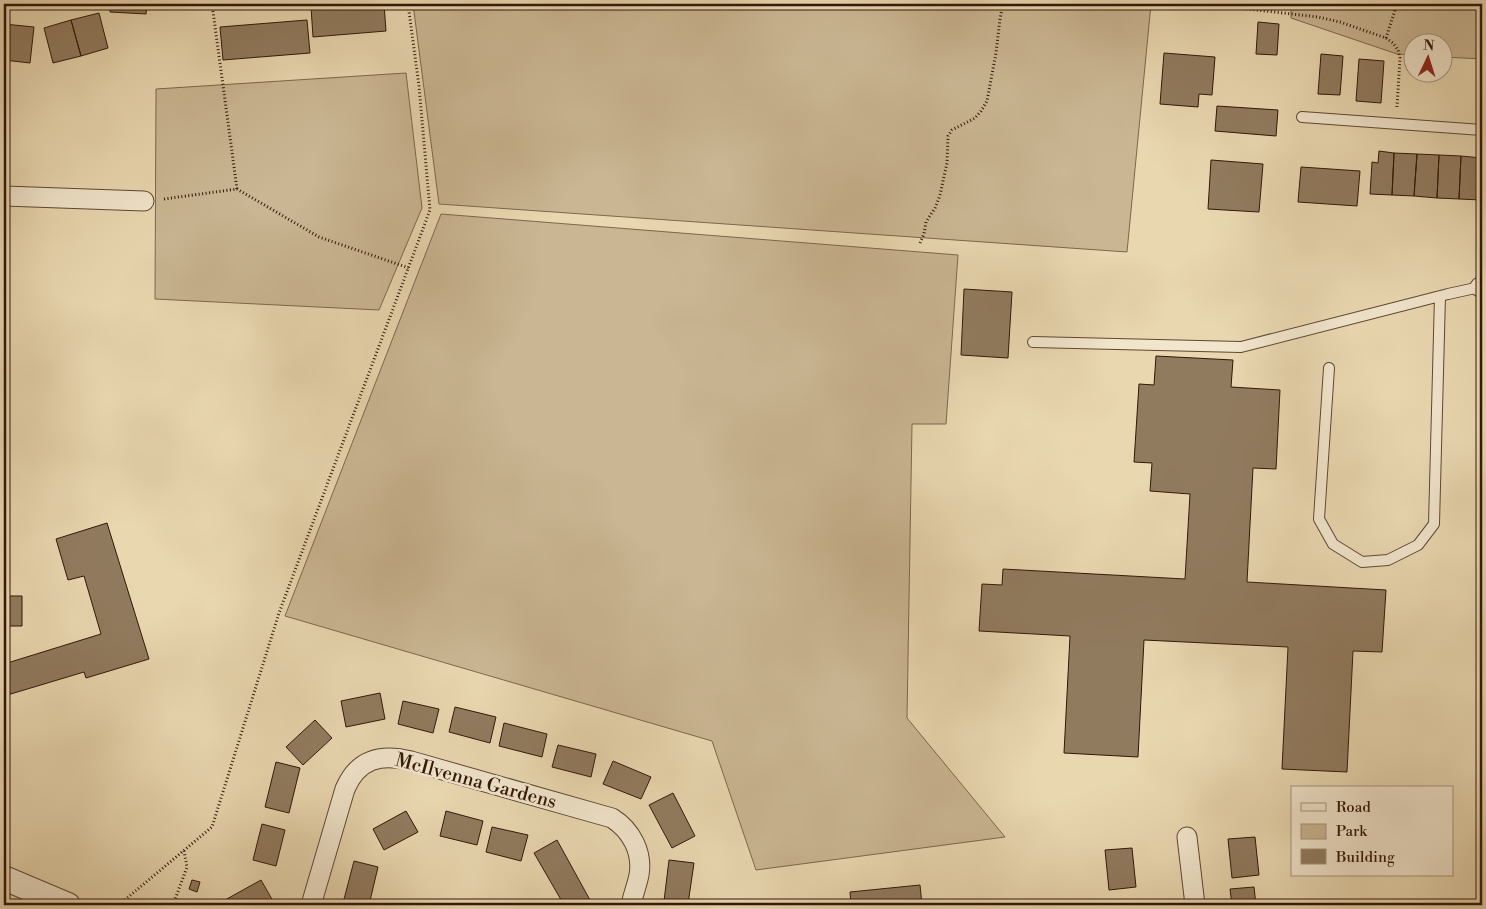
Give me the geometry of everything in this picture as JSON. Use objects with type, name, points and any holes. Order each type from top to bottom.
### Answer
[{"type":"street","points":[[4,196],[144,201]]},
{"type":"street","name":"McIlvenna Gardens","points":[[311,905],[345,789],[350,778],[357,769],[374,760],[398,758],[612,818],[630,833],[640,865],[631,905]]},
{"type":"street","points":[[1187,837],[1195,905]]},
{"type":"street","points":[[4,878],[68,905]]},
{"type":"lane","points":[[1302,118],[1482,130]]},
{"type":"lane","points":[[1033,342],[1241,347],[1440,296],[1481,288]]},
{"type":"lane","points":[[1329,368],[1319,519],[1333,544],[1362,562],[1388,560],[1418,545],[1434,524],[1440,296]]},
{"type":"path","points":[[212,4],[237,189]]},
{"type":"path","points":[[120,905],[212,827],[279,613],[430,210],[419,86],[408,4]]},
{"type":"path","points":[[920,243],[926,222],[935,208],[940,195],[947,163],[948,136],[952,130],[975,118],[986,101],[996,53],[1003,4]]},
{"type":"path","points":[[1145,4],[1248,9],[1318,17],[1340,22],[1386,38],[1398,50],[1400,58],[1396,124]]},
{"type":"path","points":[[1386,38],[1397,4]]},
{"type":"path","points":[[144,201],[237,189],[319,237],[409,268]]},
{"type":"path","points":[[173,905],[187,867],[184,851]]},
{"type":"green space","points":[[413,4],[1151,4],[1127,252],[439,204]]},
{"type":"green space","points":[[1291,4],[1482,4],[1482,59],[1454,58],[1454,32],[1404,32],[1404,54],[1397,54],[1291,18]]},
{"type":"green space","points":[[406,73],[422,208],[379,310],[155,299],[156,89]]},
{"type":"green space","points":[[441,214],[958,255],[946,424],[912,424],[907,718],[1005,837],[756,870],[712,741],[285,616]]},
{"type":"building","points":[[110,4],[147,4],[146,14],[110,12]]},
{"type":"building","points":[[384,4],[386,31],[313,37],[311,7]]},
{"type":"building","points":[[99,13],[108,48],[81,56],[71,20]]},
{"type":"building","points":[[71,20],[81,56],[53,63],[44,28]]},
{"type":"building","points":[[307,20],[310,53],[223,60],[220,27]]},
{"type":"building","points":[[1258,22],[1279,24],[1277,55],[1256,54]]},
{"type":"building","points":[[4,24],[34,27],[30,63],[4,60]]},
{"type":"building","points":[[1164,53],[1215,57],[1212,95],[1199,94],[1198,107],[1160,104]]},
{"type":"building","points":[[1321,54],[1343,56],[1340,95],[1318,94]]},
{"type":"building","points":[[1359,59],[1384,61],[1381,103],[1356,101]]},
{"type":"building","points":[[1217,106],[1278,110],[1276,136],[1215,131]]},
{"type":"building","points":[[1379,151],[1394,153],[1392,195],[1370,194],[1372,162],[1378,163]]},
{"type":"building","points":[[1394,153],[1417,154],[1414,196],[1392,195]]},
{"type":"building","points":[[1417,154],[1439,155],[1437,198],[1414,196]]},
{"type":"building","points":[[1439,155],[1461,156],[1459,199],[1437,198]]},
{"type":"building","points":[[1461,156],[1482,158],[1481,200],[1459,199]]},
{"type":"building","points":[[1211,160],[1263,164],[1259,212],[1208,209]]},
{"type":"building","points":[[1301,167],[1360,171],[1357,206],[1298,202]]},
{"type":"building","points":[[964,289],[1012,292],[1008,358],[961,355]]},
{"type":"building","points":[[1156,356],[1233,360],[1231,387],[1280,390],[1276,469],[1253,468],[1247,582],[1386,590],[1382,652],[1353,651],[1347,772],[1282,769],[1288,647],[1144,640],[1138,757],[1064,753],[1070,636],[979,631],[982,584],[1002,585],[1003,569],[1185,579],[1190,494],[1150,491],[1152,463],[1134,462],[1139,384],[1154,385]]},
{"type":"building","points":[[107,523],[149,659],[86,678],[84,672],[4,696],[4,664],[101,634],[84,576],[68,580],[56,539]]},
{"type":"building","points":[[4,596],[22,596],[22,626],[4,626]]},
{"type":"building","points":[[380,693],[385,719],[346,727],[341,701]]},
{"type":"building","points":[[403,701],[439,709],[433,733],[398,724]]},
{"type":"building","points":[[455,707],[496,717],[490,743],[449,732]]},
{"type":"building","points":[[315,720],[332,738],[303,765],[286,747]]},
{"type":"building","points":[[504,723],[547,734],[542,757],[499,746]]},
{"type":"building","points":[[558,745],[596,754],[591,777],[552,767]]},
{"type":"building","points":[[613,761],[651,777],[641,799],[603,784]]},
{"type":"building","points":[[276,762],[300,768],[289,813],[265,807]]},
{"type":"building","points":[[673,793],[695,836],[672,848],[649,805]]},
{"type":"building","points":[[406,811],[418,832],[384,850],[373,829]]},
{"type":"building","points":[[446,811],[483,821],[477,845],[440,836]]},
{"type":"building","points":[[262,824],[285,830],[276,866],[253,860]]},
{"type":"building","points":[[492,827],[528,835],[521,861],[486,852]]},
{"type":"building","points":[[1255,837],[1259,875],[1232,878],[1228,839]]},
{"type":"building","points":[[557,840],[590,900],[581,905],[564,905],[534,853]]},
{"type":"building","points":[[1132,848],[1136,887],[1109,890],[1105,850]]},
{"type":"building","points":[[669,860],[694,863],[688,904],[664,901]]},
{"type":"building","points":[[354,861],[378,867],[369,905],[343,903]]},
{"type":"building","points":[[192,880],[200,882],[197,892],[189,889]]},
{"type":"building","points":[[261,880],[273,901],[266,905],[216,905]]},
{"type":"building","points":[[920,885],[922,905],[851,905],[850,892]]},
{"type":"building","points":[[1254,887],[1256,905],[1232,905],[1230,889]]},
{"type":"building","points":[[1144,900],[1145,905],[1117,905],[1116,902]]}]
